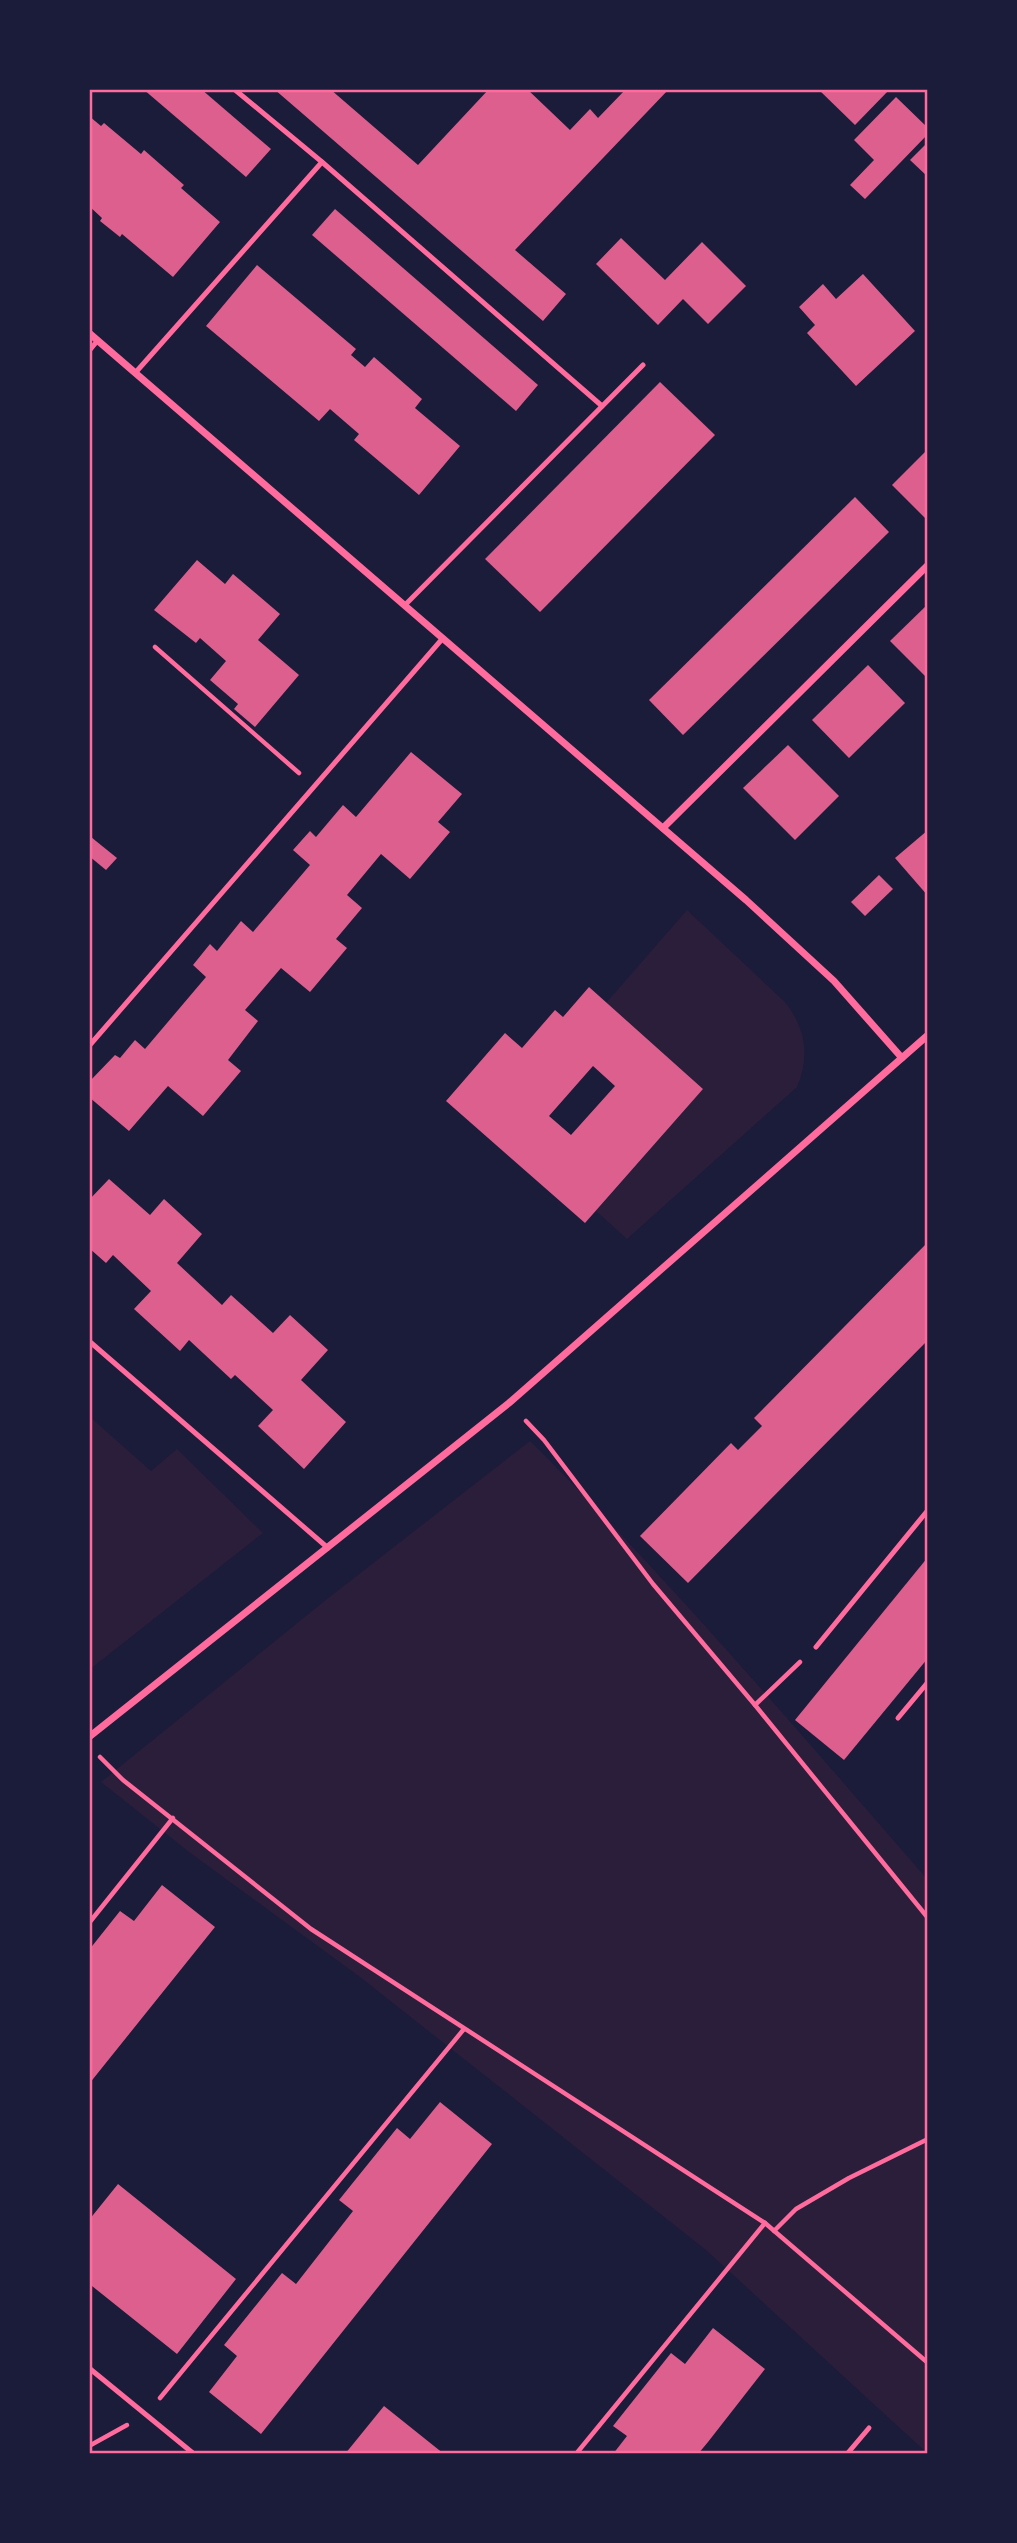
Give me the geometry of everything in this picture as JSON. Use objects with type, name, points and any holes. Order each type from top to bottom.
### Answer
[{"type":"street","points":[[89,333],[663,828],[834,981],[902,1058]]},
{"type":"street","points":[[663,828],[928,565]]},
{"type":"street","points":[[89,1737],[509,1403],[928,1035]]},
{"type":"lane","points":[[234,89],[322,162],[602,406]]},
{"type":"lane","points":[[136,372],[322,162]]},
{"type":"lane","points":[[89,351],[98,340]]},
{"type":"lane","points":[[405,605],[643,365]]},
{"type":"lane","points":[[89,1046],[443,638]]},
{"type":"lane","points":[[89,1341],[328,1548]]},
{"type":"lane","points":[[816,1647],[928,1510]]},
{"type":"lane","points":[[898,1718],[928,1682]]},
{"type":"lane","points":[[89,2368],[194,2454]]},
{"type":"lane","points":[[847,2454],[869,2428]]},
{"type":"path","points":[[155,647],[314,786]]},
{"type":"path","points":[[509,1403],[544,1440],[653,1584],[928,1918]]},
{"type":"path","points":[[755,1705],[816,1647]]},
{"type":"path","points":[[98,1754],[123,1780],[311,1929],[765,2223],[928,2363]]},
{"type":"path","points":[[89,1923],[173,1818]]},
{"type":"path","points":[[89,2446],[147,2414],[464,2029]]},
{"type":"path","points":[[774,2231],[796,2209],[849,2178],[928,2139]]},
{"type":"path","points":[[576,2454],[765,2223]]},
{"type":"shaded area","points":[[687,910],[785,1002],[798,1022],[804,1043],[804,1064],[797,1087],[627,1239],[596,1211],[703,1089],[606,1003]]},
{"type":"shaded area","points":[[89,1416],[151,1471],[177,1449],[263,1533],[89,1670]]},
{"type":"shaded area","points":[[530,1441],[683,1602],[928,1880],[928,2454],[706,2250],[360,1977],[189,1852],[101,1782],[327,1599]]},
{"type":"building","points":[[143,89],[201,89],[271,149],[246,177]]},
{"type":"building","points":[[274,89],[330,89],[418,165],[489,89],[527,89],[570,130],[590,109],[598,118],[626,89],[669,89],[515,250],[566,294],[543,321]]},
{"type":"building","points":[[818,89],[890,89],[855,125]]},
{"type":"building","points":[[896,97],[928,128],[928,134],[865,199],[850,185],[874,160],[854,140]]},
{"type":"building","points":[[89,116],[101,126],[104,123],[141,154],[144,150],[184,185],[181,188],[220,222],[173,277],[122,234],[120,237],[100,221],[102,218],[89,206]]},
{"type":"building","points":[[928,142],[928,177],[910,160]]},
{"type":"building","points":[[335,209],[538,385],[516,411],[312,235]]},
{"type":"building","points":[[621,238],[665,280],[702,242],[746,286],[708,324],[683,299],[658,325],[596,264]]},
{"type":"building","points":[[257,265],[356,349],[351,355],[365,367],[374,357],[422,399],[415,408],[460,446],[419,495],[354,440],[359,434],[330,409],[319,421],[206,326]]},
{"type":"building","points":[[863,274],[915,331],[856,386],[807,333],[815,325],[799,307],[823,284],[836,299]]},
{"type":"building","points":[[660,382],[715,435],[540,612],[485,559]]},
{"type":"building","points":[[928,449],[928,521],[892,485]]},
{"type":"building","points":[[855,497],[889,532],[683,735],[649,700]]},
{"type":"building","points":[[197,560],[225,584],[233,574],[280,614],[258,640],[299,675],[255,727],[234,709],[238,704],[210,680],[226,661],[200,638],[196,643],[154,610]]},
{"type":"building","points":[[928,604],[928,679],[890,641]]},
{"type":"building","points":[[868,665],[905,703],[849,758],[812,720]]},
{"type":"building","points":[[788,745],[839,796],[795,840],[743,788]]},
{"type":"building","points":[[411,752],[462,794],[438,822],[450,832],[410,879],[381,854],[347,895],[362,908],[336,939],[347,948],[310,992],[281,968],[245,1010],[258,1021],[228,1060],[241,1071],[203,1116],[168,1086],[129,1131],[89,1097],[89,1082],[115,1055],[120,1058],[135,1040],[145,1049],[206,977],[193,965],[210,944],[217,951],[241,921],[253,932],[310,865],[293,850],[310,831],[316,837],[343,805],[356,817]]},
{"type":"building","points":[[928,830],[928,896],[895,858]]},
{"type":"building","points":[[91,837],[117,858],[106,870],[89,856]]},
{"type":"building","points":[[879,875],[893,889],[865,916],[851,902]]},
{"type":"building","points":[[589,987],[703,1089],[585,1223],[446,1101],[505,1033],[522,1048],[555,1010],[563,1017]],"holes":[[[593,1066],[615,1086],[571,1135],[549,1116]]]},
{"type":"building","points":[[109,1179],[150,1215],[164,1199],[202,1234],[177,1263],[222,1305],[231,1295],[273,1333],[290,1315],[328,1350],[301,1380],[346,1422],[304,1469],[258,1426],[273,1410],[235,1375],[231,1379],[189,1340],[180,1351],[134,1309],[151,1291],[113,1255],[106,1263],[89,1248],[89,1200]]},
{"type":"building","points":[[928,1242],[928,1340],[688,1583],[640,1536],[731,1443],[738,1450],[762,1426],[754,1418]]},
{"type":"building","points":[[928,1557],[928,1658],[844,1760],[795,1720]]},
{"type":"building","points":[[162,1885],[215,1927],[89,2084],[89,1950],[120,1911],[134,1921]]},
{"type":"building","points":[[440,2102],[492,2144],[261,2434],[209,2392],[237,2356],[224,2345],[282,2273],[296,2284],[353,2211],[339,2200],[397,2128],[410,2139]]},
{"type":"building","points":[[118,2184],[236,2279],[177,2354],[92,2286],[89,2289],[89,2220]]},
{"type":"building","points":[[713,2328],[765,2369],[708,2442],[698,2454],[613,2454],[627,2436],[613,2426],[671,2353],[685,2364]]},
{"type":"building","points":[[384,2406],[444,2454],[345,2454]]}]
